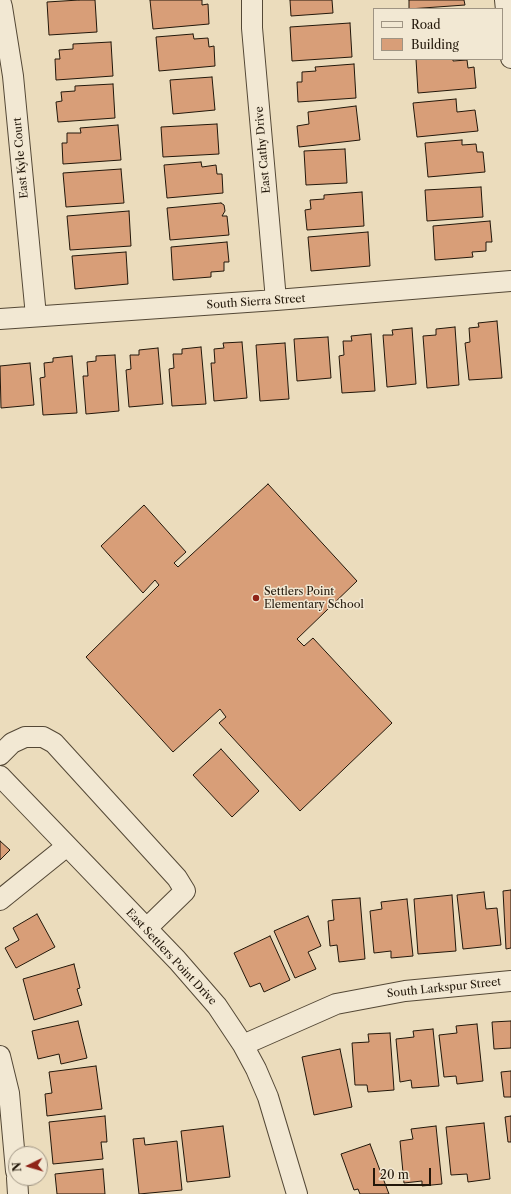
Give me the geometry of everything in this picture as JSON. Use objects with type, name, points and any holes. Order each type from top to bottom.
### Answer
[{"type":"street","name":"East Kyle Court","points":[[0,0],[13,76],[36,316]]},
{"type":"street","name":"East Cathy Drive","points":[[252,0],[253,36],[276,300]]},
{"type":"street","points":[[505,0],[511,58]]},
{"type":"street","name":"South Sierra Street","points":[[0,319],[276,300],[511,281]]},
{"type":"street","points":[[0,755],[12,743],[25,737],[43,737],[54,743],[177,878],[185,891],[147,928]]},
{"type":"street","name":"East Settlers Point Drive","points":[[0,776],[66,846],[147,928],[217,1006],[243,1045],[256,1069],[268,1097],[297,1194]]},
{"type":"street","points":[[0,900],[66,846]]},
{"type":"street","name":"South Larkspur Street","points":[[243,1045],[336,1004],[404,991],[511,981]]},
{"type":"street","points":[[0,1056],[8,1093],[13,1146]]},
{"type":"building","points":[[95,0],[97,32],[49,35],[47,2]]},
{"type":"building","points":[[150,0],[202,0],[202,5],[208,4],[209,24],[153,29]]},
{"type":"building","points":[[290,0],[332,0],[333,13],[291,16]]},
{"type":"building","points":[[409,0],[464,0],[465,5],[423,8],[409,8]]},
{"type":"building","points":[[350,23],[352,57],[292,61],[290,27]]},
{"type":"building","points":[[193,34],[194,39],[208,38],[209,47],[214,46],[215,66],[159,71],[156,37]]},
{"type":"building","points":[[111,42],[113,76],[56,80],[55,59],[60,59],[59,50],[73,49],[73,44]]},
{"type":"building","points":[[416,60],[467,60],[468,68],[474,67],[476,88],[418,93]]},
{"type":"building","points":[[354,64],[356,98],[298,102],[297,82],[302,82],[302,72],[316,71],[315,67]]},
{"type":"building","points":[[212,77],[215,110],[173,114],[170,80]]},
{"type":"building","points":[[113,84],[115,118],[58,122],[56,102],[62,101],[61,92],[75,91],[75,86]]},
{"type":"building","points":[[456,99],[457,112],[475,110],[478,131],[417,137],[413,103]]},
{"type":"building","points":[[356,106],[360,140],[299,147],[297,126],[309,124],[308,112]]},
{"type":"building","points":[[217,124],[219,154],[163,157],[161,127]]},
{"type":"building","points":[[118,125],[121,160],[63,164],[62,143],[67,143],[67,133],[81,133],[80,128]]},
{"type":"building","points":[[462,140],[462,145],[476,144],[477,152],[483,152],[485,172],[428,177],[425,143]]},
{"type":"building","points":[[345,149],[347,183],[306,185],[304,151]]},
{"type":"building","points":[[201,162],[202,167],[216,165],[217,174],[222,174],[223,193],[167,198],[164,165]]},
{"type":"building","points":[[121,169],[124,203],[66,207],[63,173]]},
{"type":"building","points":[[481,187],[483,217],[427,221],[425,190]]},
{"type":"building","points":[[362,192],[364,226],[307,230],[305,210],[311,209],[310,200],[324,199],[324,195]]},
{"type":"building","points":[[221,203],[224,205],[225,211],[222,216],[227,216],[229,235],[170,240],[167,208]]},
{"type":"building","points":[[129,211],[131,246],[70,250],[67,216]]},
{"type":"building","points":[[490,221],[492,242],[486,242],[486,251],[472,252],[473,257],[435,260],[433,226]]},
{"type":"building","points":[[368,232],[370,266],[311,271],[308,237]]},
{"type":"building","points":[[227,242],[229,262],[224,262],[224,271],[211,272],[211,277],[173,280],[171,247]]},
{"type":"building","points":[[126,252],[128,284],[75,289],[72,256]]},
{"type":"building","points":[[497,321],[502,378],[469,380],[465,343],[470,342],[469,328],[479,327],[478,323]]},
{"type":"building","points":[[455,327],[459,385],[427,388],[423,336],[436,335],[436,329]]},
{"type":"building","points":[[412,328],[416,384],[387,387],[383,335],[393,335],[392,330]]},
{"type":"building","points":[[371,334],[375,391],[342,393],[339,356],[344,355],[343,341],[352,341],[351,336]]},
{"type":"building","points":[[328,337],[331,378],[297,381],[294,339]]},
{"type":"building","points":[[242,342],[247,398],[214,401],[211,363],[215,363],[214,349],[224,348],[223,343]]},
{"type":"building","points":[[285,343],[289,399],[260,401],[256,345]]},
{"type":"building","points":[[201,347],[206,404],[172,406],[169,369],[174,368],[173,354],[182,354],[182,349]]},
{"type":"building","points":[[158,348],[163,404],[129,407],[126,370],[131,369],[130,355],[139,355],[139,350]]},
{"type":"building","points":[[115,355],[119,411],[86,414],[83,376],[88,376],[87,362],[96,361],[96,356]]},
{"type":"building","points":[[72,356],[77,413],[43,415],[40,378],[45,377],[44,363],[53,362],[53,358]]},
{"type":"building","points":[[30,363],[34,405],[1,408],[0,366]]},
{"type":"building","points":[[268,484],[357,581],[297,639],[304,646],[313,638],[392,723],[300,811],[219,723],[226,717],[220,709],[173,752],[86,657],[159,585],[155,580],[143,593],[101,546],[144,505],[186,552],[174,563],[178,567]]},
{"type":"building","points":[[221,749],[259,791],[232,817],[193,775]]},
{"type":"building","points":[[0,841],[10,850],[0,860]]},
{"type":"building","points":[[511,890],[511,948],[506,949],[503,891]]},
{"type":"building","points":[[484,892],[486,909],[497,908],[501,945],[463,949],[457,895]]},
{"type":"building","points":[[452,895],[456,951],[418,954],[414,899]]},
{"type":"building","points":[[360,898],[365,959],[339,962],[337,945],[330,946],[328,921],[334,920],[332,900]]},
{"type":"building","points":[[407,899],[413,956],[391,958],[391,951],[374,953],[370,911],[382,909],[381,902]]},
{"type":"building","points":[[37,914],[55,947],[16,968],[5,948],[19,940],[13,928]]},
{"type":"building","points":[[308,916],[321,946],[308,952],[316,969],[295,978],[274,931]]},
{"type":"building","points":[[270,936],[290,980],[264,992],[260,983],[250,987],[234,953]]},
{"type":"building","points":[[74,964],[80,988],[77,989],[82,1005],[34,1020],[23,979]]},
{"type":"building","points":[[78,1021],[87,1058],[61,1064],[59,1054],[38,1059],[32,1031]]},
{"type":"building","points":[[511,1021],[511,1048],[494,1049],[492,1022]]},
{"type":"building","points":[[477,1024],[483,1081],[457,1084],[456,1076],[444,1077],[439,1035],[457,1033],[456,1026]]},
{"type":"building","points":[[433,1029],[439,1086],[412,1088],[411,1080],[400,1082],[396,1039],[414,1037],[413,1031]]},
{"type":"building","points":[[390,1033],[394,1090],[368,1092],[367,1085],[355,1085],[352,1043],[369,1042],[368,1034]]},
{"type":"building","points":[[340,1049],[352,1107],[314,1115],[302,1057]]},
{"type":"building","points":[[96,1066],[102,1109],[47,1116],[45,1094],[52,1093],[49,1072]]},
{"type":"building","points":[[511,1071],[511,1097],[504,1097],[501,1072]]},
{"type":"building","points":[[105,1116],[107,1142],[101,1142],[103,1159],[53,1164],[49,1122]]},
{"type":"building","points":[[511,1116],[511,1142],[508,1142],[505,1117]]},
{"type":"building","points":[[484,1123],[490,1179],[468,1182],[467,1174],[451,1175],[446,1127]]},
{"type":"building","points":[[223,1126],[230,1177],[187,1182],[181,1131]]},
{"type":"building","points":[[436,1126],[442,1184],[422,1186],[422,1181],[404,1183],[400,1141],[413,1139],[411,1129]]},
{"type":"building","points":[[144,1138],[145,1145],[177,1141],[182,1190],[139,1194],[133,1139]]},
{"type":"building","points":[[370,1144],[389,1194],[360,1194],[358,1189],[354,1190],[341,1154]]},
{"type":"building","points":[[103,1169],[105,1194],[57,1194],[55,1174]]},
{"type":"place","name":"Settlers Point Elementary School","points":[[256,598]]}]
